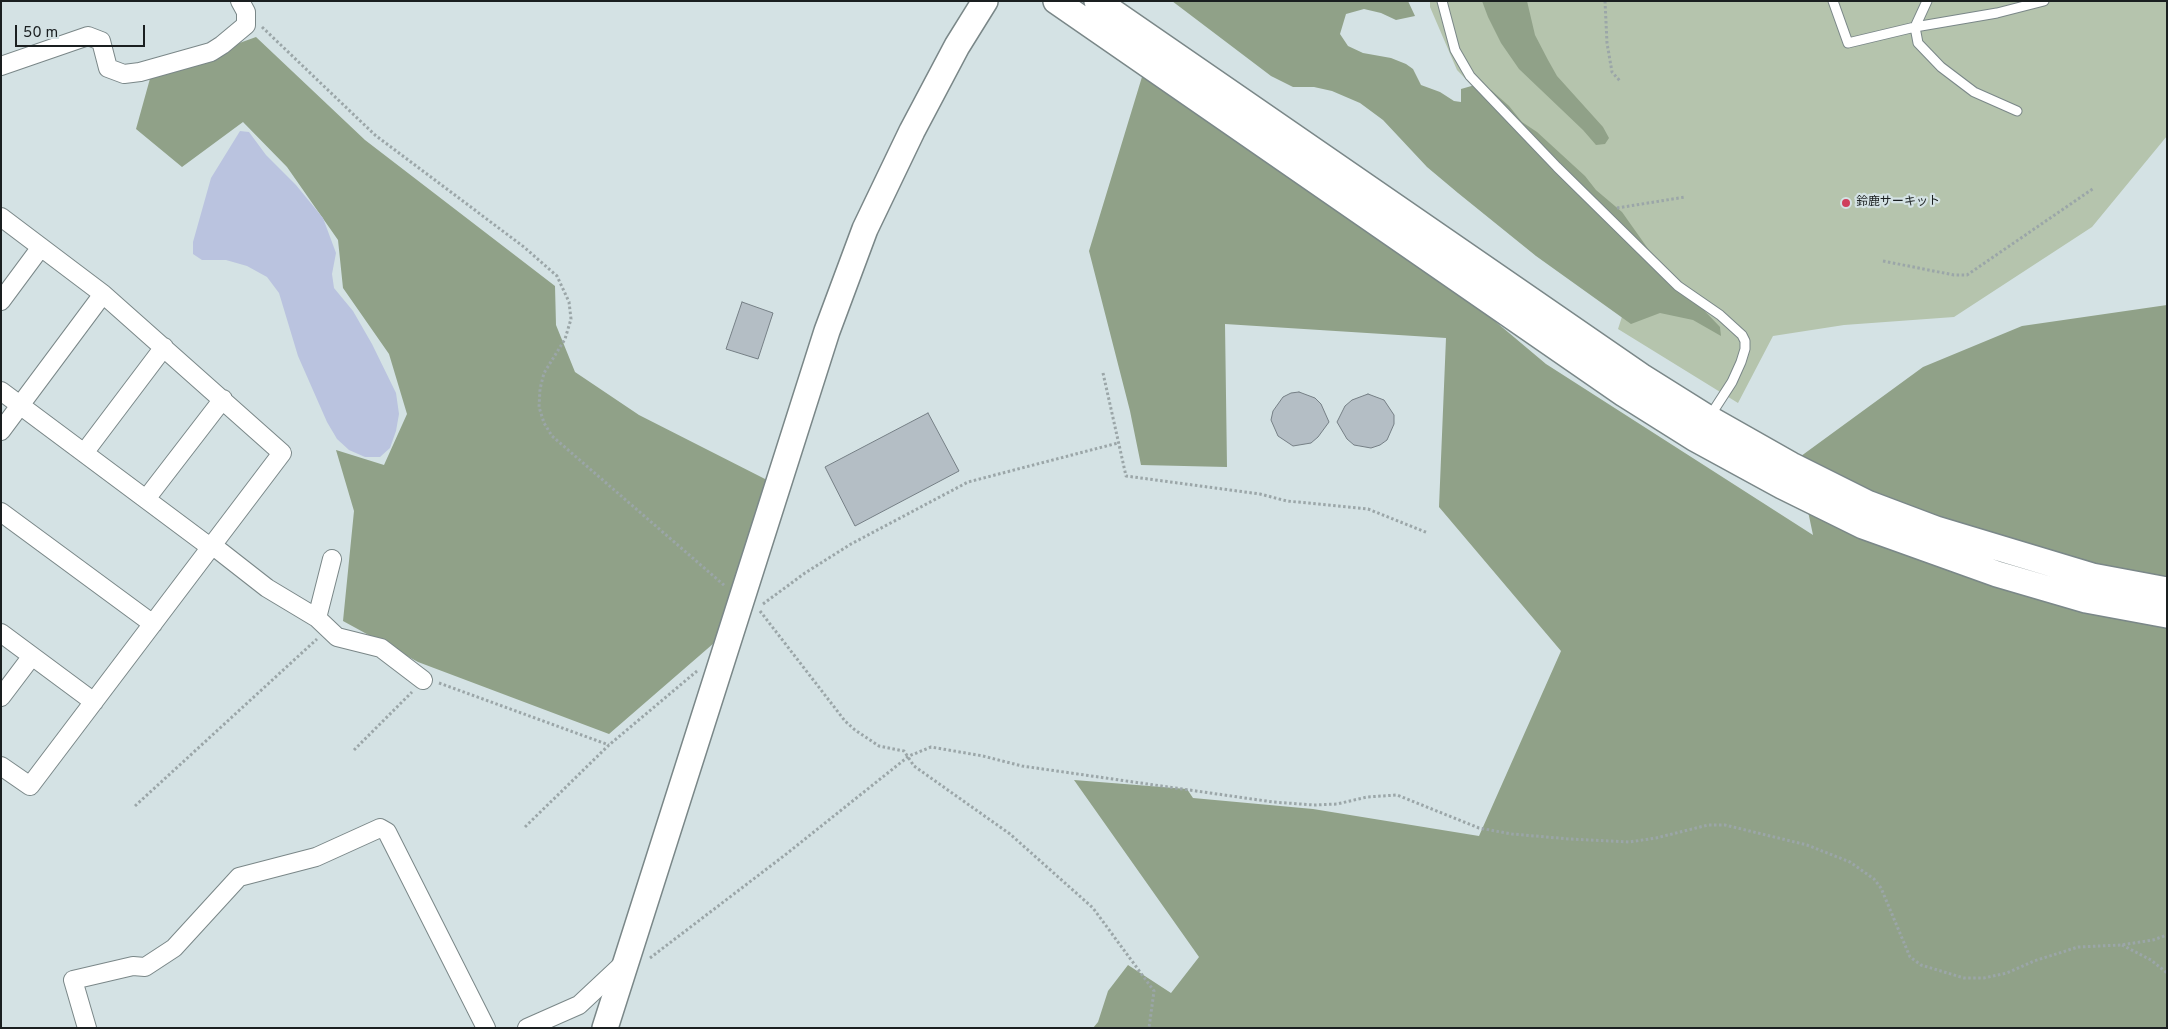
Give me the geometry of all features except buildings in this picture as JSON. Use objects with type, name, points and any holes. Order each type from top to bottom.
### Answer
[{"type":"street","points":[[605,1028],[638,959],[726,646],[749,604],[827,330],[865,229],[912,131],[957,46],[985,1]]},
{"type":"street","points":[[1056,1],[1624,394],[1710,447],[1782,486],[1863,526],[1929,551],[1997,574],[2086,600],[2167,615]]},
{"type":"street","points":[[1097,1],[1633,371],[1708,418],[1791,465],[1867,503],[1936,530],[2092,576],[2167,590]]},
{"type":"street","points":[[1,66],[88,36],[101,42],[108,68],[124,74],[140,72],[212,52],[246,25],[243,6]]},
{"type":"street","points":[[1,216],[103,294],[282,452],[30,786],[1,766]]},
{"type":"street","points":[[1,301],[41,247]]},
{"type":"street","points":[[1,432],[103,294]]},
{"type":"street","points":[[84,453],[164,346]]},
{"type":"street","points":[[1,391],[266,588],[323,624],[337,637],[381,648],[423,680]]},
{"type":"street","points":[[146,499],[223,399]]},
{"type":"street","points":[[1,512],[154,624]]},
{"type":"street","points":[[323,624],[332,559]]},
{"type":"street","points":[[1,633],[94,702]]},
{"type":"street","points":[[1,697],[32,656]]},
{"type":"street","points":[[87,1028],[72,980],[133,966],[145,967],[174,948],[239,877],[316,857],[380,828],[387,832],[486,1028]]},
{"type":"street","points":[[527,1028],[579,1005],[638,959]]},
{"type":"lane","points":[[1442,1],[1455,50],[1470,76],[1510,119],[1678,286],[1720,316],[1742,335],[1745,349],[1741,362],[1732,382],[1708,418]]},
{"type":"lane","points":[[1833,1],[1848,43],[1915,27],[1997,13],[2044,1]]},
{"type":"lane","points":[[1927,1],[1915,27],[1918,43],[1957,80],[1988,100],[2017,111]]},
{"type":"path","points":[[1605,1],[1607,43],[1612,72],[1620,81]]},
{"type":"path","points":[[243,6],[375,135],[524,247],[556,276],[569,302],[571,319],[566,339],[544,373],[540,389],[539,406],[544,423],[552,436],[749,604],[845,721],[879,746],[904,751],[914,766],[1010,834],[1093,908],[1154,991],[1149,1028]]},
{"type":"path","points":[[1883,260],[1954,275],[1967,275],[2094,188]]},
{"type":"path","points":[[1601,210],[1685,197]]},
{"type":"path","points":[[1103,373],[1126,476],[1260,494],[1287,501],[1368,509],[1428,534]]},
{"type":"path","points":[[749,604],[805,573],[851,544],[968,482],[1118,443]]},
{"type":"path","points":[[135,806],[323,624]]},
{"type":"path","points":[[525,827],[609,745],[726,646]]},
{"type":"path","points":[[354,750],[426,678],[609,745]]},
{"type":"path","points":[[638,959],[785,855],[909,756],[931,747],[983,756],[1022,766],[1273,802],[1314,805],[1337,804],[1367,797],[1397,795],[1479,828],[1512,834],[1569,840],[1629,842],[1656,838],[1708,825],[1725,825],[1807,845],[1843,859],[1866,873],[1881,888],[1910,957],[1921,965],[1964,978],[1984,978],[2007,973],[2034,961],[2078,947],[2122,945],[2153,940],[2167,935]]},
{"type":"path","points":[[2122,945],[2151,960],[2167,973]]},
{"type":"green space","points":[[1172,1],[1408,1],[1415,16],[1396,20],[1381,13],[1364,9],[1346,14],[1340,34],[1348,46],[1363,53],[1391,58],[1406,64],[1413,69],[1421,85],[1440,92],[1454,101],[1461,102],[1461,89],[1475,85],[1491,90],[1509,106],[1522,122],[1537,132],[1585,176],[1596,190],[1622,212],[1656,260],[1720,327],[1721,336],[1693,320],[1660,313],[1631,324],[1536,256],[1458,193],[1427,167],[1383,120],[1360,103],[1332,91],[1314,87],[1293,87],[1271,76]]},
{"type":"green space","name":"鈴鹿サーキット","points":[[1430,1],[2167,1],[2167,136],[2092,227],[1954,317],[1844,325],[1773,336],[1738,403],[1618,329],[1638,267],[1457,70],[1430,7]]},
{"type":"green space","points":[[1482,1],[1527,1],[1535,35],[1548,60],[1557,76],[1603,127],[1609,138],[1605,144],[1596,145],[1583,130],[1519,69],[1501,43]]},
{"type":"green space","points":[[256,37],[365,140],[555,286],[556,325],[575,372],[639,415],[767,480],[714,643],[609,734],[418,662],[343,621],[354,511],[336,450],[384,465],[407,414],[389,354],[343,288],[338,240],[287,167],[243,122],[182,167],[136,129],[151,75]]},
{"type":"green space","points":[[1145,67],[1440,275],[1546,364],[1813,535],[1797,459],[1923,367],[2022,326],[2167,305],[2167,1028],[1093,1028],[1098,1022],[1108,991],[1128,965],[1171,993],[1199,957],[1074,780],[1187,789],[1193,798],[1313,809],[1479,836],[1561,651],[1439,507],[1446,338],[1225,324],[1227,467],[1141,465],[1130,411],[1089,251]]},
{"type":"water","points":[[240,131],[249,132],[266,155],[296,185],[323,218],[336,253],[332,274],[334,288],[353,311],[372,344],[396,393],[399,414],[396,431],[390,448],[380,457],[365,457],[349,450],[337,439],[327,422],[298,356],[279,293],[267,277],[247,266],[226,260],[202,260],[193,254],[193,242],[211,178]]},
{"type":"place","name":"鈴鹿サーキット","points":[[1846,203]]}]
